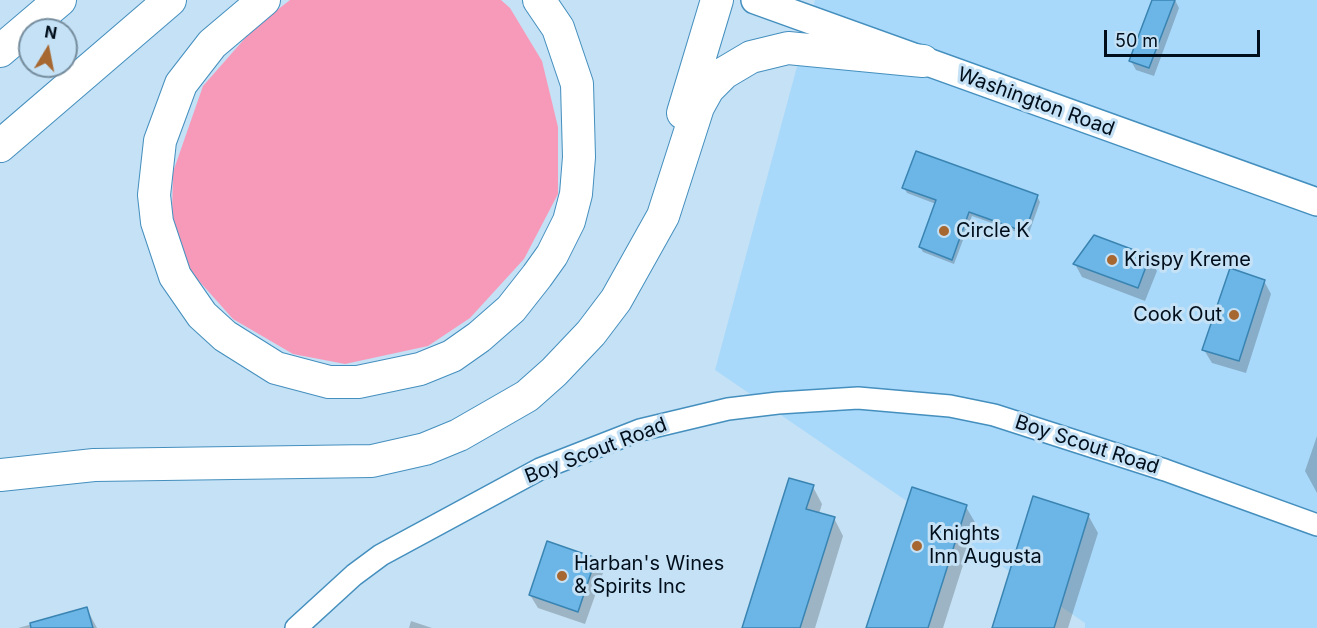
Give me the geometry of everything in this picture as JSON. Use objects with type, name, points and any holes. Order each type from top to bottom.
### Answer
[{"type":"highway","points":[[0,51],[60,0]]},
{"type":"highway","points":[[0,146],[170,0]]},
{"type":"highway","points":[[264,0],[212,44],[181,84],[160,141],[154,195],[157,222],[175,276],[202,315],[225,336],[276,368],[329,382],[358,382],[420,369],[452,356],[479,337],[511,309],[537,276],[552,255],[569,221],[576,194],[579,157],[580,114],[577,84],[558,28],[539,0]]},
{"type":"highway","points":[[616,300],[651,215],[717,0]]},
{"type":"highway","points":[[0,475],[94,465],[372,461],[425,449],[468,431],[527,396],[554,372],[591,333],[616,300],[663,216],[698,107],[708,90],[724,73],[751,57],[788,48],[923,61]]},
{"type":"main road","name":"Washington Road","points":[[755,0],[1317,202]]},
{"type":"street","name":"Boy Scout Road","points":[[296,628],[354,575],[381,555],[540,469],[640,430],[728,409],[778,403],[858,398],[950,406],[994,415],[1165,470],[1317,525]]},
{"type":"shaded area","points":[[290,0],[501,0],[510,8],[542,61],[558,127],[558,194],[524,259],[470,318],[428,346],[345,364],[293,354],[233,319],[191,272],[172,216],[173,172],[203,86],[254,28]]},
{"type":"shaded area","points":[[815,0],[1317,0],[1317,628],[1085,628],[1085,623],[715,370]]},
{"type":"building","points":[[1152,0],[1175,0],[1149,68],[1129,61]]},
{"type":"building","name":"Circle K","points":[[916,151],[1038,195],[1025,232],[969,212],[952,260],[919,247],[936,200],[902,188]]},
{"type":"building","name":"Krispy Kreme","points":[[1094,235],[1150,256],[1138,288],[1073,264]]},
{"type":"building","name":"Cook Out","points":[[1230,268],[1265,280],[1239,361],[1202,350]]},
{"type":"building","points":[[789,478],[814,485],[806,509],[835,517],[800,628],[742,628]]},
{"type":"building","points":[[912,487],[967,505],[928,628],[866,628]]},
{"type":"building","points":[[1033,496],[1089,514],[1054,628],[992,628]]},
{"type":"building","name":"Harban's Wines & Spirits Inc","points":[[547,541],[596,558],[578,612],[529,595]]},
{"type":"building","points":[[87,607],[93,628],[31,628],[30,623]]},
{"type":"place","name":"Circle K","points":[[944,231]]},
{"type":"place","name":"Krispy Kreme","points":[[1112,260]]},
{"type":"place","name":"Cook Out","points":[[1234,315]]},
{"type":"place","name":"Knights Inn Augusta","points":[[917,546]]},
{"type":"place","name":"Harban's Wines & Spirits Inc","points":[[562,576]]}]
